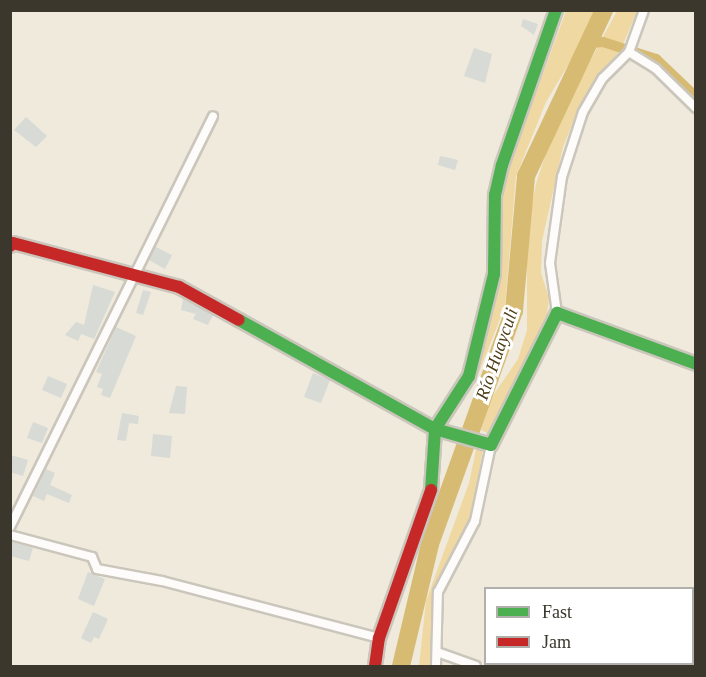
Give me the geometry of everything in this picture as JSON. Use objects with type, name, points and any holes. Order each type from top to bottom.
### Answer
[{"type":"street","points":[[375,666],[379,638],[431,491],[441,430],[469,376],[494,274],[495,195],[502,165],[556,10]]},
{"type":"street","points":[[436,666],[438,592],[475,521],[486,443],[557,313],[550,264],[562,177],[583,112],[603,78],[629,52],[644,10]]},
{"type":"street","points":[[629,52],[656,69],[696,108]]},
{"type":"street","points":[[10,527],[137,275],[213,117]]},
{"type":"street","points":[[10,246],[13,243],[179,287],[441,430],[486,443]]},
{"type":"street","points":[[557,313],[696,364]]},
{"type":"street","points":[[10,535],[92,557],[97,569],[162,581],[379,638]]},
{"type":"street","points":[[436,652],[476,666]]},
{"type":"shaded area","points":[[566,11],[594,11],[587,33],[546,102],[516,176],[505,306],[476,380],[494,303],[502,196],[508,169]]},
{"type":"shaded area","points":[[617,11],[637,11],[622,47],[580,105],[563,147],[542,241],[541,273],[549,298],[547,314],[489,434],[481,430],[490,400],[518,359],[527,330],[527,229],[536,184],[555,126]]},
{"type":"shaded area","points":[[477,445],[483,448],[471,520],[433,593],[431,666],[419,666],[426,601],[469,483]]},
{"type":"building","points":[[523,19],[538,24],[534,35],[521,26]]},
{"type":"building","points":[[474,48],[492,54],[485,83],[464,76]]},
{"type":"building","points":[[26,117],[47,136],[36,147],[14,130]]},
{"type":"building","points":[[440,156],[458,160],[455,170],[438,165]]},
{"type":"building","points":[[156,247],[172,255],[165,269],[149,260]]},
{"type":"building","points":[[93,285],[115,292],[94,339],[81,334],[78,341],[65,335],[76,322],[84,325]]},
{"type":"building","points":[[143,290],[151,292],[143,315],[136,313]]},
{"type":"building","points":[[183,299],[213,315],[208,325],[193,319],[196,314],[181,310]]},
{"type":"building","points":[[116,327],[136,336],[110,398],[101,395],[103,389],[97,387],[102,374],[96,372]]},
{"type":"building","points":[[313,373],[330,380],[321,403],[304,397]]},
{"type":"building","points":[[48,376],[67,384],[61,398],[42,390]]},
{"type":"building","points":[[176,386],[187,387],[185,414],[169,413]]},
{"type":"building","points":[[122,413],[139,416],[138,424],[129,423],[126,441],[117,440]]},
{"type":"building","points":[[33,422],[48,428],[42,443],[27,438]]},
{"type":"building","points":[[153,434],[172,436],[170,458],[151,456]]},
{"type":"building","points":[[10,455],[28,460],[23,476],[10,472]]},
{"type":"building","points":[[46,469],[55,473],[50,485],[72,495],[69,503],[47,494],[44,501],[33,496]]},
{"type":"building","points":[[12,542],[33,548],[29,561],[10,556]]},
{"type":"building","points":[[88,572],[105,579],[94,606],[78,599]]},
{"type":"building","points":[[93,612],[108,619],[99,639],[94,637],[91,643],[81,638]]},
{"type":"waterway","name":"Río Huayculi","points":[[401,666],[430,544],[514,311],[526,176],[604,10]]},
{"type":"waterway","points":[[590,43],[603,42],[656,59],[696,97]]},
{"type":"traffic: fast","points":[[431,490],[435,429],[469,376],[494,274],[495,195],[502,165],[556,10]]},
{"type":"traffic: fast","points":[[239,320],[435,429],[491,445],[557,313],[696,364]]},
{"type":"traffic: jam","points":[[10,246],[13,243],[179,287],[239,320]]},
{"type":"traffic: jam","points":[[375,666],[379,638],[431,490]]}]
